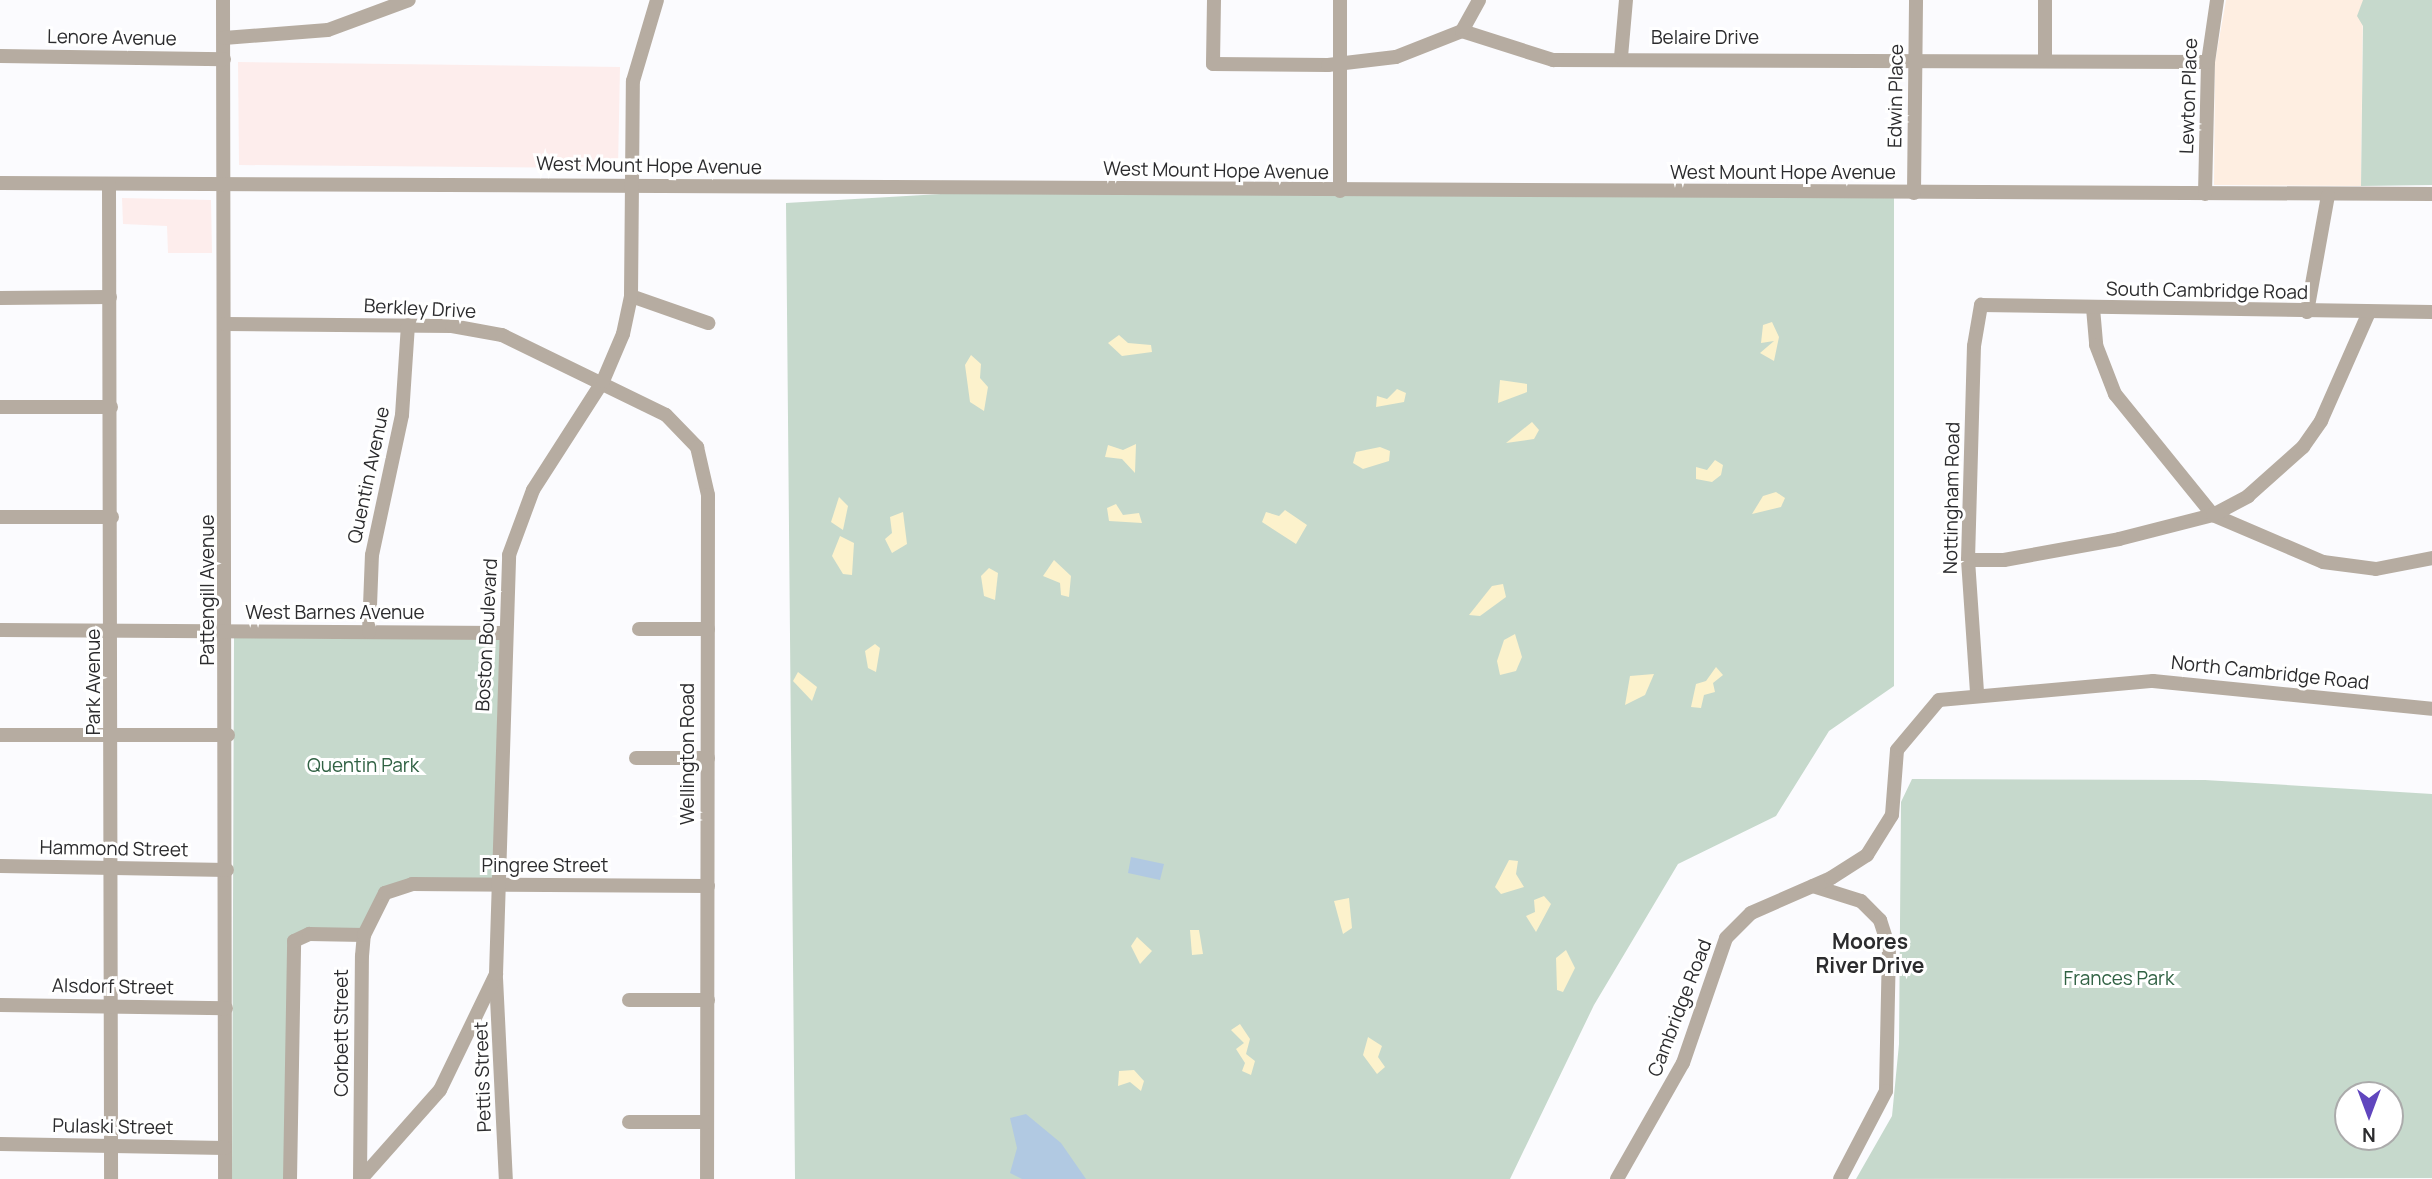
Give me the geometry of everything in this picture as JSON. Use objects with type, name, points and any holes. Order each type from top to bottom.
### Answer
[{"type":"street","name":"Pattengill Avenue","points":[[223,0],[228,631],[225,1179]]},
{"type":"street","points":[[224,38],[328,30],[389,4],[409,0]]},
{"type":"street","points":[[1214,0],[1213,64],[1341,63],[1396,57],[1462,31],[1479,0]]},
{"type":"street","points":[[1340,0],[1340,191]]},
{"type":"street","points":[[1621,57],[1626,0]]},
{"type":"street","name":"Edwin Place","points":[[1914,193],[1916,0]]},
{"type":"street","points":[[2045,0],[2045,59]]},
{"type":"street","name":"Lewton Place","points":[[2205,194],[2208,62],[2217,0]]},
{"type":"street","name":"Boston Boulevard","points":[[360,1179],[440,1090],[496,974],[500,886],[502,633],[517,525],[552,453],[603,381],[631,296],[633,81],[653,2]]},
{"type":"street","name":"Belaire Drive","points":[[1462,31],[1553,60],[1621,57],[1917,57],[2208,62]]},
{"type":"street","name":"Lenore Avenue","points":[[0,56],[224,59]]},
{"type":"street","name":"West Mount Hope Avenue","points":[[0,183],[2432,194]]},
{"type":"street","name":"Park Avenue","points":[[109,184],[113,630],[111,1179]]},
{"type":"street","points":[[2307,312],[2328,195]]},
{"type":"street","points":[[631,296],[708,323]]},
{"type":"street","points":[[0,298],[110,297]]},
{"type":"street","name":"South Cambridge Road","points":[[1981,305],[2432,313]]},
{"type":"street","name":"Nottingham Road","points":[[1977,692],[1968,560],[1981,305]]},
{"type":"street","points":[[2093,308],[2096,345],[2115,394],[2213,515],[2323,562],[2376,569],[2432,558]]},
{"type":"street","points":[[1968,560],[2047,553],[2213,515],[2248,496],[2303,447],[2337,390],[2369,312]]},
{"type":"street","name":"Berkley Drive","points":[[225,324],[408,326],[502,335],[603,381]]},
{"type":"street","name":"Quentin Avenue","points":[[369,632],[372,555],[402,415],[408,326]]},
{"type":"street","name":"Wellington Road","points":[[603,381],[666,415],[697,447],[708,495],[707,1179]]},
{"type":"street","points":[[0,407],[111,407]]},
{"type":"street","points":[[0,517],[112,517]]},
{"type":"street","points":[[639,629],[708,629]]},
{"type":"street","name":"West Barnes Avenue","points":[[0,630],[502,633]]},
{"type":"street","name":"North Cambridge Road","points":[[1812,886],[1849,868],[1881,837],[1892,814],[1897,750],[1912,727],[1939,700],[1977,692],[2153,681],[2432,709]]},
{"type":"street","points":[[0,735],[228,736]]},
{"type":"street","points":[[636,758],[708,758]]},
{"type":"street","name":"Hammond Street","points":[[0,866],[227,870]]},
{"type":"street","name":"Pingree Street","points":[[385,893],[412,884],[708,887]]},
{"type":"street","points":[[1812,886],[1861,901],[1880,920],[1889,947],[1890,1069],[1864,1143],[1840,1179]]},
{"type":"street","name":"Cambridge Road","points":[[1617,1179],[1683,1063],[1726,938],[1751,913],[1812,886]]},
{"type":"street","name":"Corbett Street","points":[[360,1179],[364,935],[385,893]]},
{"type":"street","points":[[290,1179],[294,941],[309,934],[364,935]]},
{"type":"street","name":"Pettis Street","points":[[496,974],[506,1179]]},
{"type":"street","points":[[629,1000],[708,1000]]},
{"type":"street","name":"Alsdorf Street","points":[[0,1004],[226,1008]]},
{"type":"street","points":[[629,1122],[707,1122]]},
{"type":"street","name":"Pulaski Street","points":[[0,1144],[225,1148]]},
{"type":"shaded area","points":[[2226,0],[2363,0],[2361,186],[2214,185],[2215,62]]},
{"type":"shaded area","points":[[238,62],[620,67],[618,168],[239,165]]},
{"type":"shaded area","points":[[122,198],[211,200],[212,253],[168,253],[167,226],[123,224]]},
{"type":"green space","points":[[2363,0],[2432,0],[2432,185],[2361,186],[2363,26],[2357,16]]},
{"type":"green space","points":[[1028,189],[1894,193],[1894,686],[1829,731],[1776,816],[1678,864],[1594,1005],[1510,1179],[795,1179],[786,203]]},
{"type":"green space","name":"Quentin Park","points":[[234,638],[500,639],[493,879],[384,892],[363,936],[305,936],[291,953],[291,1179],[232,1179]]},
{"type":"green space","name":"Frances Park","points":[[1912,779],[2205,780],[2432,794],[2432,1178],[1856,1179],[1892,1116],[1899,1044],[1901,802]]},
{"type":"sand","points":[[1772,322],[1779,337],[1774,361],[1760,353],[1774,341],[1761,343],[1763,325]]},
{"type":"sand","points":[[1119,335],[1128,343],[1151,345],[1152,352],[1122,356],[1108,343]]},
{"type":"sand","points":[[971,355],[981,364],[980,378],[988,387],[984,411],[970,402],[965,365]]},
{"type":"sand","points":[[1500,380],[1527,384],[1527,392],[1498,403]]},
{"type":"sand","points":[[1397,389],[1406,393],[1404,402],[1376,407],[1377,396],[1387,399]]},
{"type":"sand","points":[[1532,422],[1539,430],[1534,439],[1506,443]]},
{"type":"sand","points":[[1136,444],[1135,473],[1122,459],[1105,457],[1108,445],[1123,450]]},
{"type":"sand","points":[[1380,447],[1390,451],[1389,461],[1363,469],[1353,463],[1356,452]]},
{"type":"sand","points":[[1715,460],[1723,465],[1721,475],[1712,482],[1696,479],[1696,467],[1707,470]]},
{"type":"sand","points":[[1776,492],[1785,498],[1781,507],[1752,514],[1763,496]]},
{"type":"sand","points":[[839,497],[848,506],[843,530],[831,522]]},
{"type":"sand","points":[[1116,504],[1123,515],[1139,513],[1142,523],[1109,521],[1107,508]]},
{"type":"sand","points":[[1285,510],[1307,525],[1296,544],[1262,522],[1266,512],[1279,516]]},
{"type":"sand","points":[[903,512],[907,544],[892,553],[885,539],[892,533],[890,517]]},
{"type":"sand","points":[[840,536],[854,543],[852,575],[843,574],[832,556]]},
{"type":"sand","points":[[1054,560],[1071,576],[1069,597],[1061,595],[1060,583],[1043,576]]},
{"type":"sand","points":[[989,568],[998,573],[995,600],[984,596],[981,576]]},
{"type":"sand","points":[[1503,584],[1506,597],[1480,616],[1469,615],[1492,586]]},
{"type":"sand","points":[[1515,634],[1522,657],[1516,671],[1500,675],[1497,661],[1504,640]]},
{"type":"sand","points":[[875,644],[880,648],[876,672],[868,668],[865,651]]},
{"type":"sand","points":[[1716,667],[1723,675],[1713,683],[1715,692],[1704,695],[1701,708],[1691,707],[1696,684],[1706,681]]},
{"type":"sand","points":[[798,672],[817,687],[812,701],[793,681]]},
{"type":"sand","points":[[1654,674],[1645,695],[1625,705],[1630,676]]},
{"type":"sand","points":[[1509,860],[1518,861],[1516,874],[1524,887],[1501,894],[1495,887]]},
{"type":"sand","points":[[1544,896],[1551,904],[1536,932],[1526,916],[1535,912],[1534,900]]},
{"type":"sand","points":[[1349,898],[1352,928],[1343,934],[1334,901]]},
{"type":"sand","points":[[1190,930],[1199,930],[1203,954],[1192,955]]},
{"type":"sand","points":[[1137,937],[1152,951],[1140,964],[1131,946]]},
{"type":"sand","points":[[1566,950],[1575,968],[1563,992],[1557,990],[1556,958]]},
{"type":"sand","points":[[1240,1024],[1250,1039],[1246,1054],[1255,1061],[1251,1075],[1242,1071],[1245,1063],[1236,1049],[1244,1043],[1231,1030]]},
{"type":"sand","points":[[1368,1037],[1382,1046],[1378,1057],[1385,1067],[1377,1074],[1363,1055]]},
{"type":"sand","points":[[1134,1070],[1144,1081],[1141,1091],[1130,1082],[1118,1086],[1119,1071]]},
{"type":"water","points":[[1131,857],[1164,864],[1160,880],[1128,873]]},
{"type":"water","points":[[1026,1114],[1061,1143],[1086,1179],[1022,1179],[1010,1173],[1017,1148],[1010,1118]]},
{"type":"district","name":"Moores River Drive","points":[[1870,953]]}]
